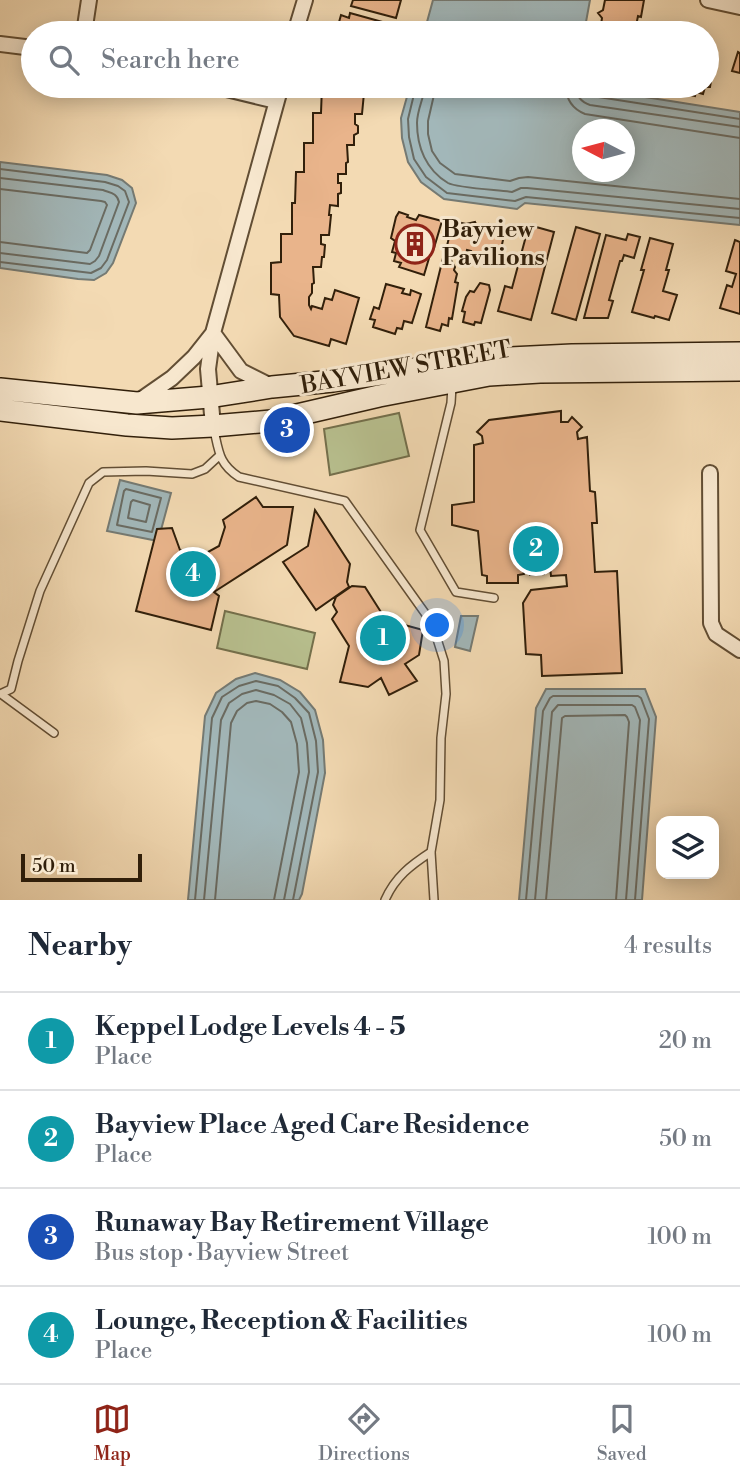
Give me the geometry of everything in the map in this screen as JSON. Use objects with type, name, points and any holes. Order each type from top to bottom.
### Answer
[{"type":"main road","name":"BAYVIEW STREET","points":[[0,410],[102,423],[172,428],[214,426],[271,421],[510,358],[740,353]]},
{"type":"main road","name":"BAYVIEW STREET","points":[[0,389],[137,403],[209,397],[341,380],[451,373],[489,375],[740,370]]},
{"type":"main road","points":[[341,380],[348,390],[347,403]]},
{"type":"street","points":[[86,21],[89,0]]},
{"type":"street","points":[[298,21],[304,0]]},
{"type":"street","points":[[708,0],[740,7]]},
{"type":"street","points":[[0,44],[21,47]]},
{"type":"street","points":[[260,98],[276,102]]},
{"type":"street","points":[[214,426],[208,369],[213,333],[277,98]]},
{"type":"street","points":[[213,333],[241,371],[272,387]]},
{"type":"street","points":[[137,403],[194,357],[213,333]]},
{"type":"street","points":[[710,473],[711,623],[716,634],[740,650]]},
{"type":"lane","points":[[451,373],[451,403],[420,530],[456,592],[494,598]]},
{"type":"lane","points":[[214,426],[219,456],[231,472],[239,477],[345,501],[432,623],[444,661],[446,694],[441,738],[440,800],[431,852],[434,900]]},
{"type":"lane","points":[[54,733],[1,694],[11,689],[40,591],[89,483],[103,472],[192,474],[205,469],[219,456]]},
{"type":"lane","points":[[385,900],[394,882],[409,866],[431,852]]},
{"type":"green space","points":[[399,413],[409,456],[330,475],[324,429]]},
{"type":"green space","points":[[225,611],[315,633],[307,669],[217,648]]},
{"type":"water","points":[[433,0],[590,0],[586,21],[427,21]]},
{"type":"water","points":[[407,98],[652,98],[740,112],[740,225],[525,203],[517,209],[444,199],[421,182],[408,162],[402,138],[401,118]]},
{"type":"water","points":[[0,162],[107,175],[122,180],[132,188],[136,203],[113,263],[106,273],[94,280],[0,268]]},
{"type":"water","points":[[120,480],[171,493],[158,541],[107,531]]},
{"type":"water","points":[[461,616],[478,616],[470,651],[455,647]]},
{"type":"water","points":[[255,673],[280,680],[300,692],[315,710],[323,740],[325,773],[302,894],[299,900],[188,900],[205,716],[216,693],[236,679]]},
{"type":"water","points":[[546,689],[645,689],[656,717],[642,900],[519,900],[536,708]]},
{"type":"building","points":[[353,0],[401,0],[396,18],[351,6]]},
{"type":"building","points":[[605,0],[644,0],[641,17],[638,16],[637,21],[602,21],[598,13],[603,10]]},
{"type":"building","points":[[350,13],[379,21],[339,21],[341,15],[349,18]]},
{"type":"building","points":[[738,52],[740,53],[740,73],[732,71]]},
{"type":"building","points":[[322,98],[364,98],[362,114],[355,114],[358,133],[354,135],[354,145],[347,145],[346,174],[338,174],[341,193],[338,194],[338,206],[330,205],[329,235],[321,235],[321,244],[325,245],[324,257],[321,267],[313,267],[314,283],[309,297],[311,309],[312,306],[322,309],[325,298],[332,300],[335,290],[359,298],[346,344],[331,339],[329,346],[294,336],[280,317],[279,295],[271,294],[271,263],[281,262],[281,234],[292,234],[296,172],[304,172],[304,143],[313,143],[313,113],[321,113]]},
{"type":"building","name":"Bayview Pavilions","points":[[399,212],[416,220],[419,215],[442,221],[424,275],[399,267],[401,263],[394,261],[396,253],[392,252],[395,241],[391,238]]},
{"type":"building","points":[[453,221],[466,224],[475,222],[488,227],[489,224],[505,231],[499,258],[483,254],[482,259],[470,255],[471,251],[467,250],[465,259],[450,255],[451,251],[446,250]]},
{"type":"building","points":[[529,225],[554,232],[531,320],[498,311],[505,286],[512,288]]},
{"type":"building","points":[[576,227],[600,234],[576,320],[552,313]]},
{"type":"building","points":[[628,234],[640,237],[634,258],[624,255],[620,261],[609,300],[613,301],[608,318],[584,318],[606,235],[626,240]]},
{"type":"building","points":[[650,238],[673,244],[663,291],[677,295],[669,320],[632,312]]},
{"type":"building","points":[[735,240],[740,242],[740,314],[720,308],[727,285],[732,287],[736,274],[726,271]]},
{"type":"building","points":[[443,258],[451,260],[457,274],[455,282],[458,283],[452,319],[449,318],[448,326],[442,324],[440,331],[426,327]]},
{"type":"building","points":[[480,283],[489,285],[490,290],[481,323],[475,322],[474,325],[463,322],[465,312],[462,311],[466,297],[470,291],[474,292]]},
{"type":"building","name":"Bayview Pavilions","points":[[386,284],[404,289],[402,293],[410,295],[411,290],[421,294],[412,323],[404,321],[402,329],[397,328],[395,334],[373,327],[375,320],[370,319],[374,307],[379,309]]},
{"type":"building","points":[[561,411],[561,422],[568,422],[572,417],[582,427],[577,432],[578,439],[587,437],[590,491],[595,492],[596,506],[597,523],[592,523],[595,572],[617,571],[622,673],[542,676],[541,655],[526,654],[523,603],[531,590],[567,586],[566,575],[551,576],[550,567],[544,567],[544,574],[530,575],[529,568],[523,567],[524,574],[518,575],[518,583],[487,583],[487,576],[482,575],[478,531],[452,525],[452,505],[474,502],[474,445],[483,443],[482,436],[477,432],[489,420]]},
{"type":"building","points":[[256,497],[263,507],[293,507],[287,545],[214,592],[219,596],[211,630],[136,611],[157,529],[172,528],[180,550],[199,557],[219,546],[225,527],[223,520]]},
{"type":"building","points":[[315,510],[350,564],[347,582],[349,587],[316,610],[283,562],[308,546]]},
{"type":"building","points":[[352,586],[365,587],[386,620],[423,630],[419,655],[405,664],[417,681],[389,695],[381,678],[368,687],[340,682],[349,646],[332,619],[337,612],[333,605],[336,597]]},
{"type":"place","name":"Bayview Pavilions","points":[[415,244]]},
{"type":"place","name":"Runaway Bay Retirement Village","points":[[287,430]]},
{"type":"place","name":"Bayview Place Aged Care Residence","points":[[536,549]]},
{"type":"place","name":"Lounge, Reception & Facilities","points":[[193,574]]},
{"type":"place","name":"Keppel Lodge Levels 4 - 5","points":[[383,638]]}]
